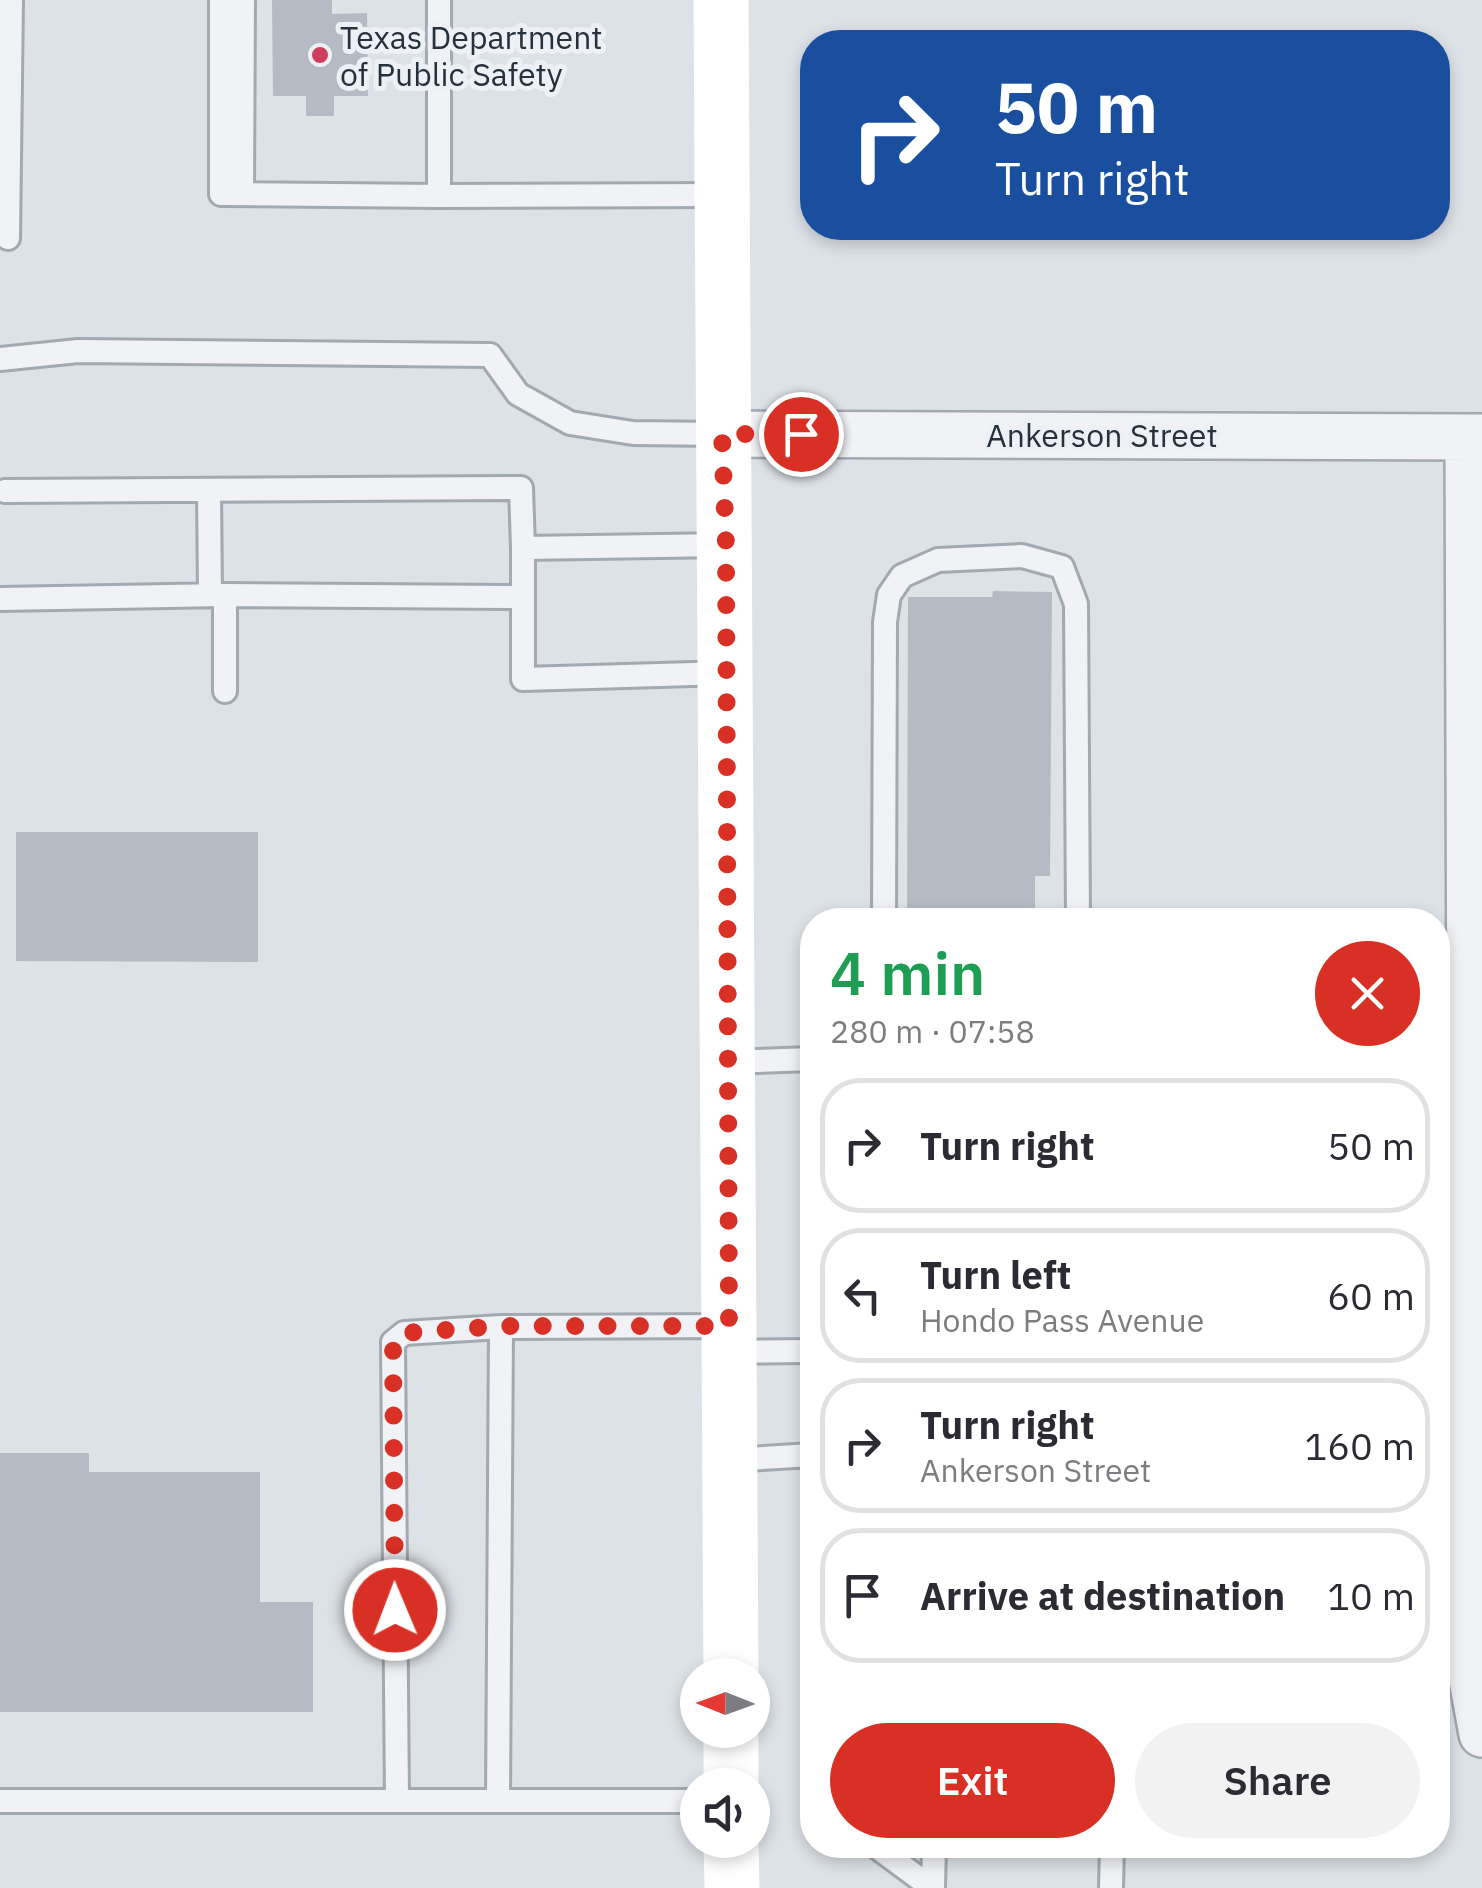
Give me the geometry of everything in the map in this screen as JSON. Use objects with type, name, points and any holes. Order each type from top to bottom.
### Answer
[{"type":"main road","points":[[721,0],[731,1658]]},
{"type":"street","name":"Ankerson Street","points":[[722,434],[1475,437]]},
{"type":"street","points":[[1475,437],[1472,1678],[1482,1734]]},
{"type":"lane","points":[[8,238],[11,0]]},
{"type":"lane","points":[[221,0],[221,194],[722,196]]},
{"type":"lane","points":[[242,193],[243,0]]},
{"type":"lane","points":[[439,0],[439,196]]},
{"type":"lane","points":[[0,360],[78,351],[490,355],[518,394],[570,423],[632,433],[722,434]]},
{"type":"lane","points":[[5,491],[521,488],[524,679],[726,673]]},
{"type":"lane","points":[[209,490],[224,691]]},
{"type":"lane","points":[[523,548],[726,545]]},
{"type":"lane","points":[[884,908],[885,622],[889,595],[902,576],[938,560],[1022,556],[1062,567],[1076,604],[1078,908]]},
{"type":"lane","points":[[0,599],[217,595],[522,597]]},
{"type":"lane","points":[[728,1062],[800,1059]]},
{"type":"lane","points":[[498,1801],[501,1326]]},
{"type":"lane","points":[[396,1801],[393,1342],[404,1333],[501,1326],[729,1339],[800,1349]]},
{"type":"lane","points":[[730,1460],[800,1456]]},
{"type":"lane","points":[[0,1801],[680,1801]]},
{"type":"lane","points":[[892,1858],[932,1888]]},
{"type":"lane","points":[[932,1888],[933,1858]]},
{"type":"lane","points":[[1111,1888],[1112,1858]]},
{"type":"building","name":"Texas Department of Public Safety","points":[[272,0],[332,0],[332,14],[367,13],[368,96],[334,96],[334,116],[306,116],[306,96],[273,96]]},
{"type":"building","points":[[993,591],[1052,592],[1050,876],[1035,876],[1035,908],[907,908],[908,597],[992,597]]},
{"type":"building","points":[[16,832],[258,832],[258,962],[16,961]]},
{"type":"building","points":[[0,1453],[89,1453],[89,1472],[260,1472],[260,1602],[313,1602],[313,1712],[0,1712]]},
{"type":"place","name":"Texas Department of Public Safety","points":[[320,55]]},
{"type":"route","points":[[395,1610],[393,1342],[404,1333],[501,1326],[729,1326],[726,545],[722,434],[801,434]]}]
